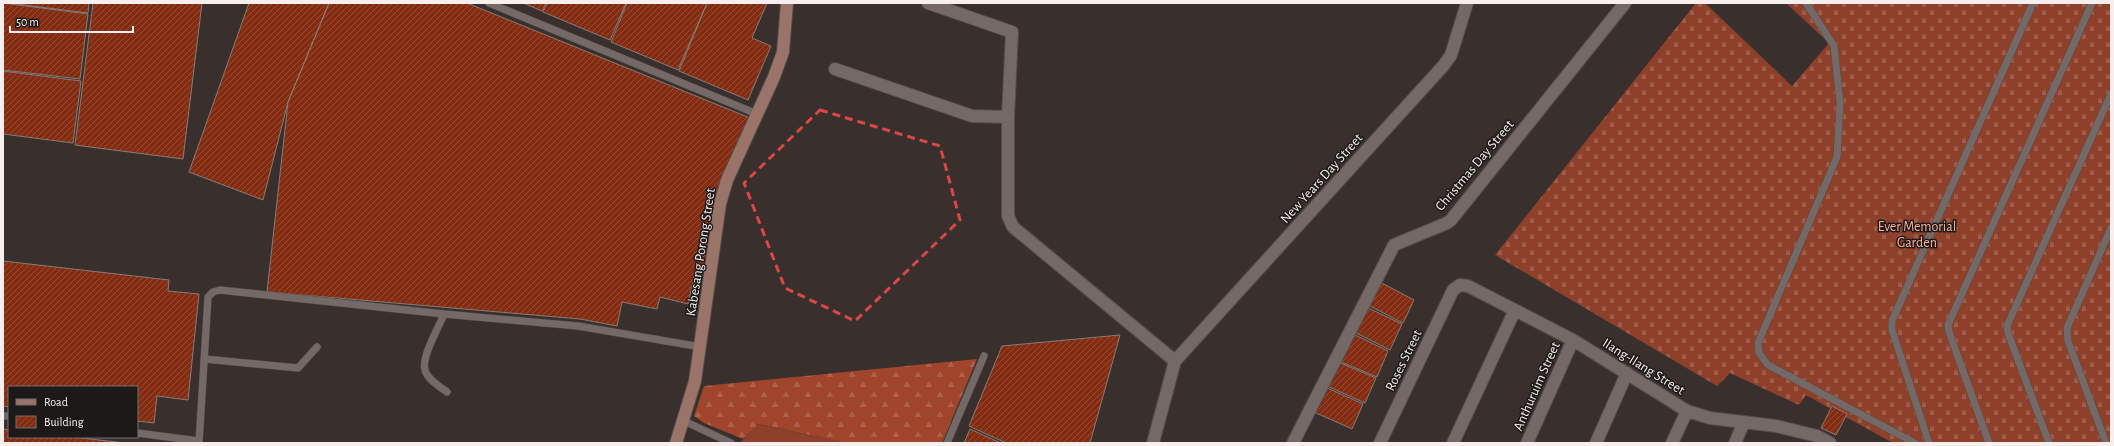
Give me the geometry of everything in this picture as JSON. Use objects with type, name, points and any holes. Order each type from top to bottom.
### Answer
[{"type":"main road","name":"Kabesang Porong Street","points":[[676,443],[695,382],[720,204],[727,180],[774,77],[783,52],[787,3]]},
{"type":"street","points":[[928,3],[1012,32],[1008,117],[1008,216],[1013,227],[1175,361],[1153,443]]},
{"type":"street","name":"New Years Day Street","points":[[1175,361],[1444,65],[1451,55],[1467,3]]},
{"type":"street","name":"Christmas Day Street","points":[[1294,443],[1394,245],[1451,220],[1625,3]]},
{"type":"street","points":[[835,69],[972,116],[1008,117]]},
{"type":"street","name":"Ilang-Ilang Street","points":[[1454,290],[1460,285],[1468,286],[1514,312],[1573,340],[1687,411],[1710,418],[1776,426],[1815,440],[1830,443]]},
{"type":"street","name":"Roses Street","points":[[1380,443],[1454,290]]},
{"type":"street","points":[[1453,443],[1514,312]]},
{"type":"street","name":"Anthuruim Street","points":[[1527,443],[1573,340]]},
{"type":"street","points":[[1596,443],[1627,373]]},
{"type":"street","points":[[1672,443],[1687,411]]},
{"type":"street","points":[[1735,443],[1744,422]]},
{"type":"lane","points":[[489,3],[757,114]]},
{"type":"lane","points":[[1806,3],[1834,46],[1840,103],[1837,157],[1758,343],[1759,353],[1768,364],[1915,443]]},
{"type":"lane","points":[[1929,443],[1892,330],[1892,321],[2033,3]]},
{"type":"lane","points":[[1989,443],[1949,332],[1948,325],[2092,3]]},
{"type":"lane","points":[[2049,443],[2008,333],[2008,326],[2111,94]]},
{"type":"lane","points":[[2106,443],[2068,341],[2067,328],[2111,228]]},
{"type":"lane","points":[[138,433],[199,442],[208,297],[213,292],[220,290],[444,314],[578,326],[701,347]]},
{"type":"lane","points":[[444,314],[424,360],[425,370],[431,380],[447,392]]},
{"type":"lane","points":[[204,359],[298,368],[316,347]]},
{"type":"lane","points":[[947,443],[984,356]]},
{"type":"lane","points":[[684,421],[731,443]]},
{"type":"highlighted area","points":[[820,110],[940,146],[960,220],[855,321],[785,288],[744,183]]},
{"type":"green space","name":"Ever Memorial Garden","points":[[1696,3],[1705,3],[1792,86],[1829,43],[1786,3],[2111,3],[2111,443],[1893,443],[1806,395],[1799,405],[1730,373],[1717,386],[1495,255]]},
{"type":"green space","points":[[977,359],[942,443],[847,443],[758,424],[743,439],[704,423],[694,416],[704,386]]},
{"type":"green space","points":[[757,424],[847,443],[741,442]]},
{"type":"building","points":[[3,3],[88,14],[80,79],[3,70]]},
{"type":"building","points":[[8,3],[89,3],[88,13]]},
{"type":"building","points":[[93,3],[202,3],[183,159],[75,145]]},
{"type":"building","points":[[249,3],[329,3],[288,102],[263,200],[189,172]]},
{"type":"building","points":[[329,3],[467,3],[750,118],[721,179],[714,204],[706,277],[695,272],[688,304],[660,297],[657,309],[622,302],[617,326],[580,319],[267,292],[288,102]]},
{"type":"building","points":[[523,3],[546,3],[542,11]]},
{"type":"building","points":[[547,3],[626,3],[610,40],[543,12]]},
{"type":"building","points":[[627,3],[707,3],[678,70],[611,42]]},
{"type":"building","points":[[707,3],[767,3],[752,38],[771,46],[748,100],[679,71]]},
{"type":"building","points":[[3,71],[81,81],[73,143],[3,134]]},
{"type":"building","points":[[3,261],[169,280],[168,291],[199,294],[188,400],[157,396],[154,423],[138,421],[138,386],[8,386],[8,407],[3,406]]},
{"type":"building","points":[[1378,281],[1414,300],[1403,323],[1366,304]]},
{"type":"building","points":[[1366,307],[1402,324],[1390,350],[1354,332]]},
{"type":"building","points":[[1351,333],[1388,351],[1377,377],[1339,361]]},
{"type":"building","points":[[1120,335],[1090,443],[1006,443],[969,426],[1002,346]]},
{"type":"building","points":[[1338,362],[1376,378],[1365,403],[1327,386]]},
{"type":"building","points":[[1325,387],[1363,404],[1352,429],[1314,412]]},
{"type":"building","points":[[1832,406],[1847,414],[1836,435],[1821,428]]},
{"type":"building","points":[[3,429],[8,430],[8,438],[82,438],[125,443],[3,443]]},
{"type":"building","points":[[970,429],[1001,443],[964,443]]}]
